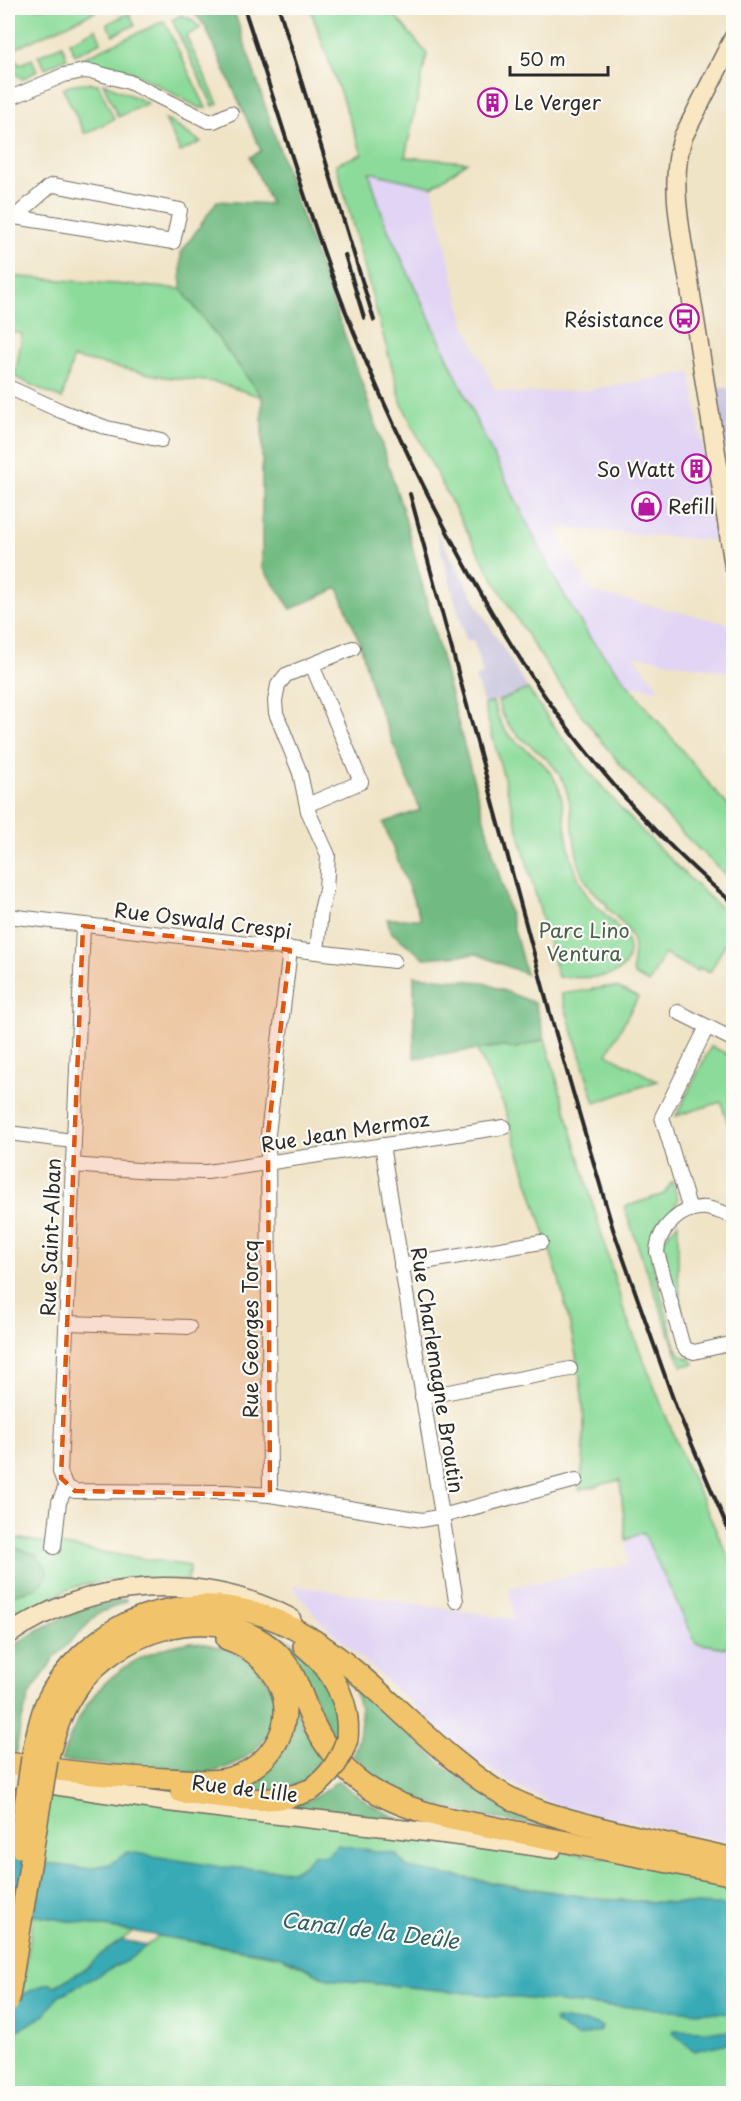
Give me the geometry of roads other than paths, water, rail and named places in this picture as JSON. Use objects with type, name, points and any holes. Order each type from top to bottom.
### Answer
[{"type":"main road","points":[[8,2002],[40,1759],[38,1726],[48,1700],[60,1679],[79,1658],[119,1627],[166,1609],[230,1606],[291,1626],[322,1646],[458,1763],[508,1798],[561,1818],[734,1859]]},
{"type":"main road","points":[[8,1770],[257,1799],[285,1798],[312,1788],[334,1768],[346,1739],[347,1715],[337,1685],[319,1659],[300,1642],[272,1626],[238,1614],[166,1609]]},
{"type":"main road","points":[[8,1918],[40,1759],[64,1708],[81,1682],[115,1652],[149,1634],[188,1624],[212,1624],[242,1630],[262,1641],[280,1656],[288,1665],[312,1718],[340,1763],[365,1785],[394,1803],[443,1818],[734,1875]]},
{"type":"main road","points":[[8,1770],[128,1778],[215,1780],[239,1775],[265,1758],[279,1739],[285,1720],[285,1709],[281,1686],[261,1659],[242,1645],[216,1636],[180,1632],[149,1634]]},
{"type":"street","points":[[733,563],[676,181],[678,154],[683,137],[734,37]]},
{"type":"street","points":[[10,93],[22,94],[64,75],[84,71],[110,75],[129,82],[208,121],[214,121],[231,113]]},
{"type":"street","points":[[54,185],[180,210],[173,242],[11,217],[54,185]]},
{"type":"street","points":[[8,387],[61,411],[107,428],[161,440]]},
{"type":"street","points":[[317,952],[326,890],[328,855],[307,805],[300,773],[276,713],[275,702],[278,685],[282,678],[353,648]]},
{"type":"street","points":[[307,805],[361,782],[312,665]]},
{"type":"street","name":"Rue Oswald Crespi","points":[[8,916],[394,961]]},
{"type":"street","name":"Rue Saint-Alban","points":[[54,1547],[59,1502],[66,1487],[60,1472],[83,926]]},
{"type":"street","name":"Rue Georges Torcq","points":[[270,1496],[267,1163],[270,1107],[290,950]]},
{"type":"street","points":[[678,1012],[734,1040]]},
{"type":"street","points":[[690,1210],[662,1117],[707,1027]]},
{"type":"street","name":"Rue Jean Mermoz","points":[[72,1165],[207,1172],[504,1126]]},
{"type":"street","points":[[8,1133],[73,1141]]},
{"type":"street","name":"Rue Charlemagne Broutin","points":[[382,1145],[456,1601]]},
{"type":"street","points":[[734,1216],[707,1208],[690,1210],[665,1228],[658,1244],[659,1261],[682,1343],[686,1349],[694,1352],[734,1343]]},
{"type":"street","points":[[401,1266],[541,1242]]},
{"type":"street","points":[[67,1323],[189,1327]]},
{"type":"street","points":[[422,1397],[570,1369]]},
{"type":"street","points":[[66,1487],[75,1491],[194,1492],[270,1496],[415,1520],[442,1516],[576,1480]]},
{"type":"street","points":[[8,1635],[43,1613],[63,1604],[127,1588],[154,1587],[217,1592],[246,1599],[279,1612],[305,1626],[325,1641],[381,1695]]},
{"type":"street","name":"Rue de Lille","points":[[8,1770],[79,1790],[477,1837],[694,1868]]},
{"type":"water","name":"Canal de la Deûle","points":[[338,1845],[396,1854],[408,1868],[511,1886],[600,1899],[733,1906],[733,2014],[580,2004],[328,1979],[293,1961],[270,1954],[8,1911],[8,1857],[84,1869],[110,1864],[128,1852],[221,1867],[294,1871],[302,1867],[314,1854],[325,1856]]},
{"type":"water","points":[[122,1940],[147,1945],[128,1960],[58,1996],[45,2015],[8,2036],[8,2002],[45,1984],[49,1983],[54,1987],[90,1966],[101,1954]]},
{"type":"water","points":[[554,2020],[597,2024],[602,2027],[600,2031],[577,2037],[555,2023]]},
{"type":"water","points":[[673,2030],[733,2032],[733,2042],[694,2051],[673,2033]]},
{"type":"railway","points":[[244,8],[330,270],[360,347],[430,499],[469,572],[525,666],[589,755],[658,833],[734,904]]},
{"type":"railway","points":[[279,8],[374,320]]},
{"type":"railway","points":[[345,255],[364,318]]},
{"type":"railway","points":[[410,494],[551,1017],[613,1229],[676,1407],[734,1543]]},
{"type":"place","name":"Le Verger","points":[[493,102]]},
{"type":"place","name":"Résistance","points":[[685,319]]},
{"type":"place","name":"So Watt","points":[[696,469]]},
{"type":"place","name":"Refill","points":[[647,506]]},
{"type":"park label","name":"Parc Lino Ventura","points":[[584,942]]}]
